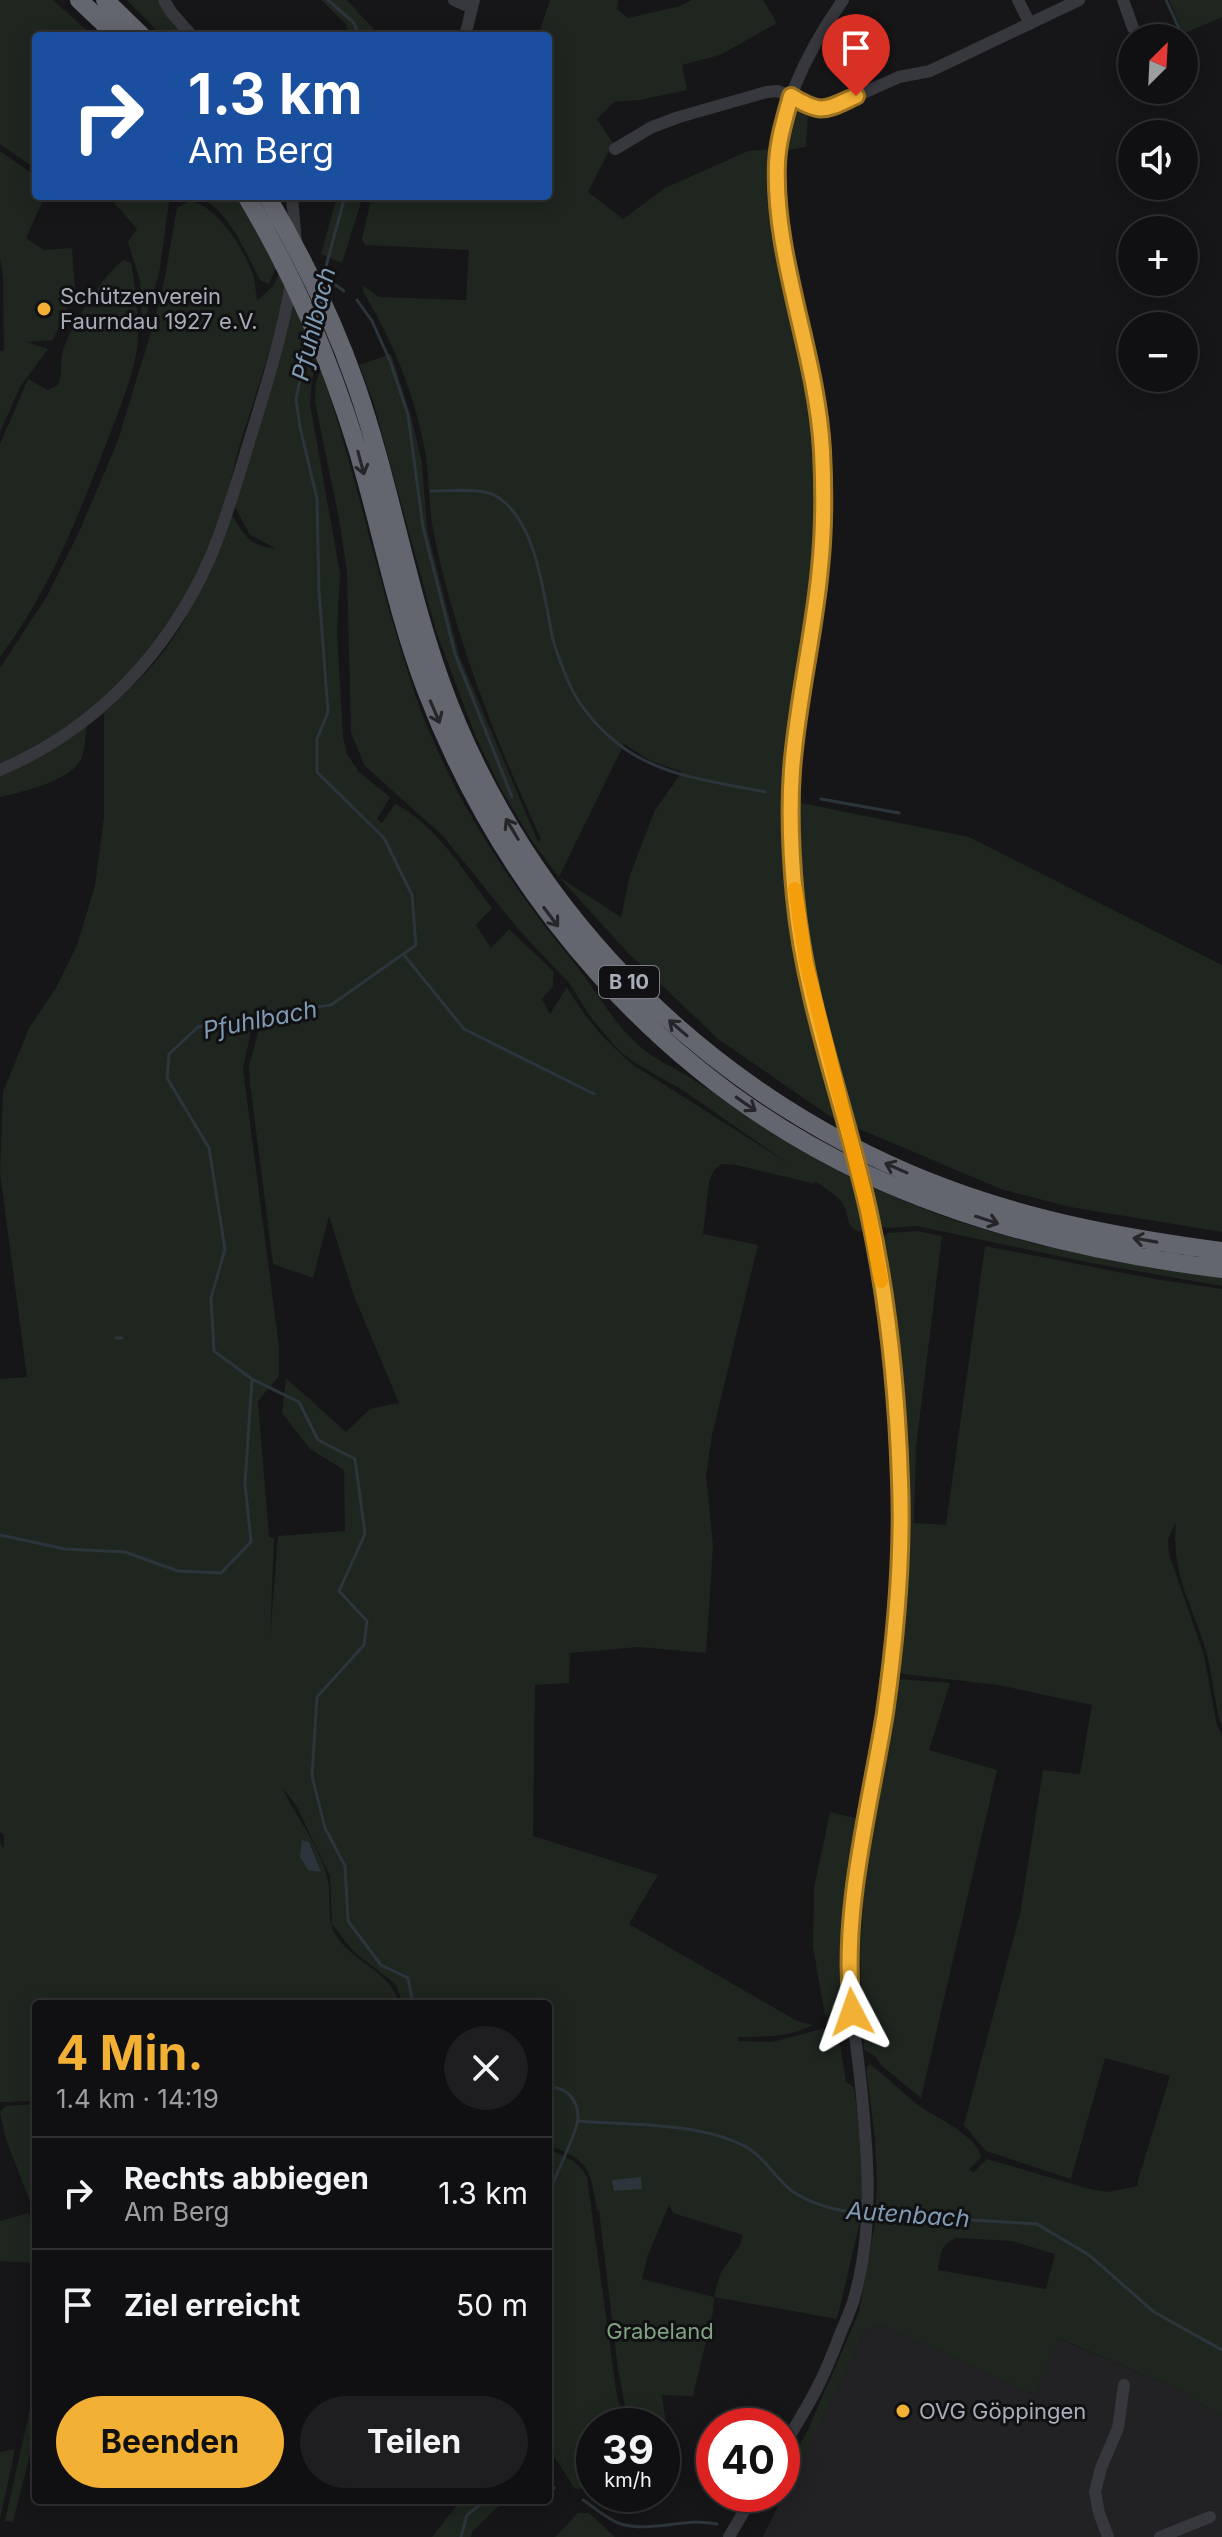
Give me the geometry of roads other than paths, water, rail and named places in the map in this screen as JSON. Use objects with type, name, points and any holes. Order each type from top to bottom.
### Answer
[{"type":"highway","points":[[79,0],[113,32]]},
{"type":"highway","points":[[105,0],[138,32]]},
{"type":"highway","name":"B 10","points":[[248,200],[288,270],[375,445],[426,637],[462,735],[506,820],[537,869],[584,931],[637,990],[708,1054],[782,1107],[910,1174],[1044,1219],[1142,1240],[1222,1251]]},
{"type":"highway","name":"B 10","points":[[269,200],[302,258],[328,314],[347,387],[358,450],[410,646],[449,744],[474,797],[521,876],[583,958],[661,1037],[743,1102],[799,1138],[864,1173],[944,1206],[1040,1236],[1141,1257],[1222,1269]]},
{"type":"street","points":[[164,0],[188,32]]},
{"type":"street","points":[[454,0],[473,4],[466,32]]},
{"type":"street","points":[[800,2418],[819,2385],[855,2298],[866,2232],[869,2201],[850,1989],[849,1943],[855,1878],[885,1709],[899,1585],[897,1404],[889,1323],[868,1210],[806,963],[796,903],[791,841],[792,771],[819,581],[824,513],[822,445],[813,377],[783,239],[777,162],[791,96],[804,66],[843,0]]},
{"type":"street","points":[[1018,0],[1030,24]]},
{"type":"street","points":[[615,149],[652,127],[767,92],[777,91],[810,107],[825,110],[899,77],[930,71],[1079,0]]},
{"type":"street","points":[[1123,0],[1132,24]]},
{"type":"street","points":[[0,770],[57,741],[92,716],[123,688],[155,652],[190,598],[211,556],[230,504],[277,348],[296,252],[292,200]]},
{"type":"street","points":[[1108,2537],[1095,2492],[1101,2468],[1118,2428],[1124,2385]]},
{"type":"street","points":[[729,2537],[744,2512]]},
{"type":"street","points":[[1160,2537],[1210,2517]]},
{"type":"waterway","name":"Pfuhlbach","points":[[328,0],[353,22],[358,32]]},
{"type":"waterway","points":[[1166,0],[1177,24]]},
{"type":"waterway","name":"Pfuhlbach","points":[[322,281],[344,200]]},
{"type":"waterway","points":[[323,276],[344,291]]},
{"type":"waterway","points":[[357,300],[372,321],[390,361],[408,415],[423,527],[455,654],[512,797]]},
{"type":"waterway","name":"Pfuhlbach","points":[[309,339],[296,399],[317,499],[319,591],[328,712],[317,739],[317,772],[384,838],[412,895],[416,945],[331,1005],[198,1027],[169,1054],[167,1078],[209,1148],[225,1249],[211,1298],[214,1351],[252,1379],[299,1402],[318,1440],[355,1459],[365,1534],[339,1591],[367,1621],[364,1645],[317,1697],[312,1776],[325,1828],[345,1866],[348,1921],[381,1965],[408,1978],[412,2000]]},
{"type":"waterway","points":[[431,491],[486,492],[507,504],[519,519],[535,556],[553,641],[568,681],[584,709],[605,732],[637,756],[672,772],[765,792]]},
{"type":"waterway","points":[[821,799],[899,813]]},
{"type":"waterway","points":[[404,955],[464,1029],[594,1094]]},
{"type":"waterway","points":[[116,1338],[122,1338]]},
{"type":"waterway","points":[[0,1535],[65,1549],[125,1552],[178,1571],[221,1573],[251,1542],[245,1483],[252,1379]]},
{"type":"waterway","name":"Pfuhlbach","points":[[552,2088],[566,2092],[574,2100],[578,2112],[570,2145],[552,2186]]},
{"type":"waterway","name":"Autenbach","points":[[578,2121],[665,2126],[709,2133],[754,2152],[786,2186],[800,2196],[844,2211],[862,2213]]},
{"type":"waterway","name":"Autenbach","points":[[870,2214],[1037,2224],[1089,2255],[1154,2312],[1222,2350]]},
{"type":"waterway","name":"Pfuhlbach","points":[[461,2537],[467,2515],[481,2504]]},
{"type":"waterway","points":[[600,2512],[611,2520],[633,2526],[693,2522],[717,2524]]},
{"type":"place","name":"Schützenverein Faurndau 1927 e.V.","points":[[44,309]]},
{"type":"place","name":"OVG Göppingen","points":[[903,2411]]},
{"type":"park label","name":"Grabeland","points":[[660,2331]]}]
